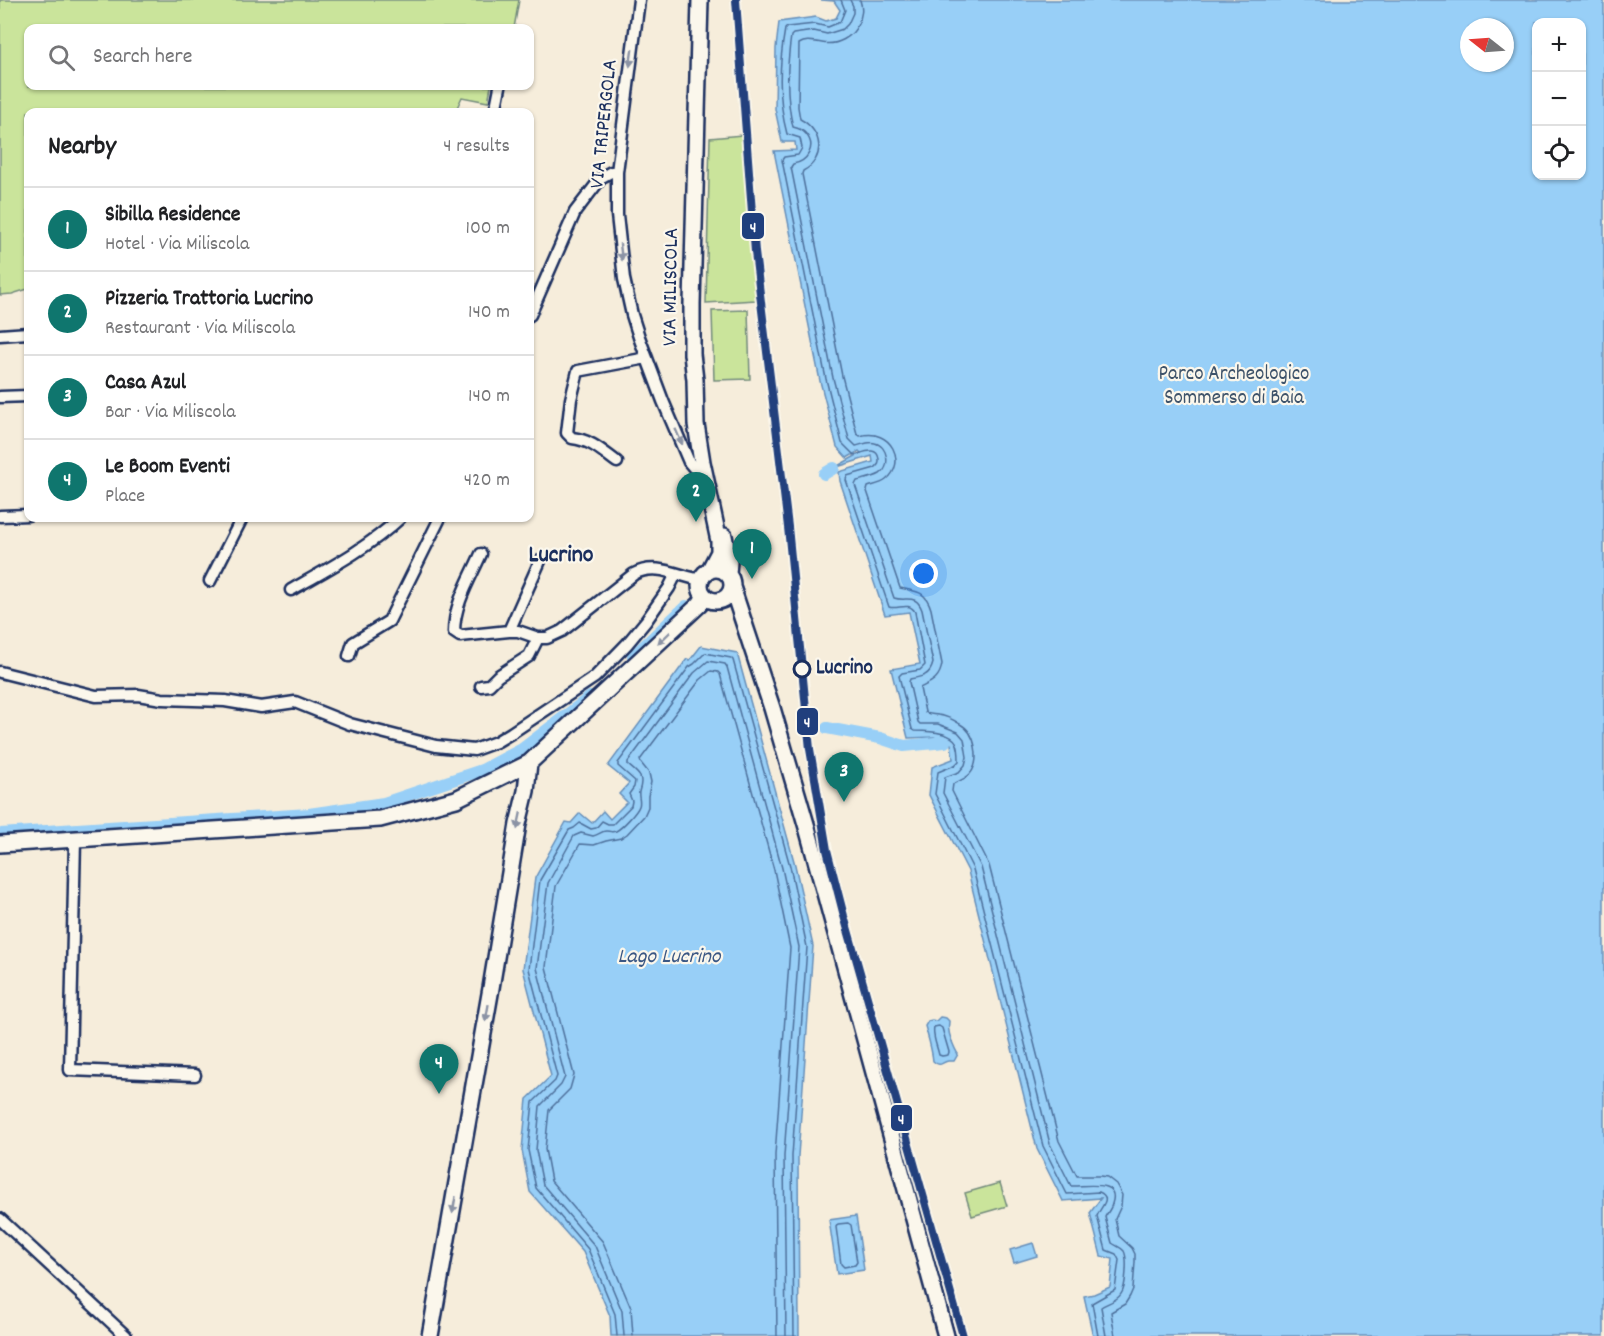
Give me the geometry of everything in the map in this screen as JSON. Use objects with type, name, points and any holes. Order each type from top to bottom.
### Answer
[{"type":"main road","name":"VIA MILISCOLA","points":[[700,0],[692,354],[696,424],[719,542],[718,552],[705,575]]},
{"type":"main road","points":[[695,380],[729,562],[729,594],[720,601]]},
{"type":"main road","points":[[741,615],[734,608],[720,601],[712,601],[705,596],[701,589],[705,575],[719,569],[730,581],[772,708],[808,831],[946,1336]]},
{"type":"main road","points":[[0,844],[380,819],[456,799],[529,763],[700,604],[705,596]]},
{"type":"main road","points":[[430,1336],[518,824],[526,791],[529,763]]},
{"type":"street","name":"VIA TRIPERGOLA","points":[[639,0],[617,172],[616,206],[624,279],[632,315],[663,401],[689,462],[706,481]]},
{"type":"street","points":[[496,108],[499,90]]},
{"type":"street","points":[[534,306],[575,212],[602,177],[611,172],[617,172]]},
{"type":"street","points":[[0,335],[24,333]]},
{"type":"street","points":[[617,462],[599,448],[585,440],[572,438],[567,433],[571,399],[578,371],[647,358]]},
{"type":"street","points":[[0,397],[24,396]]},
{"type":"street","points":[[0,516],[24,515]]},
{"type":"street","points":[[210,581],[240,522]]},
{"type":"street","points":[[291,590],[330,568],[385,532],[396,522]]},
{"type":"street","points":[[349,656],[353,643],[389,621],[438,522]]},
{"type":"street","points":[[481,554],[454,621],[454,632],[460,636],[518,631],[538,638],[547,638],[562,631],[634,574],[645,569],[664,570],[676,574],[705,575]]},
{"type":"street","points":[[509,631],[540,561]]},
{"type":"street","points":[[0,672],[96,696],[138,695],[162,699],[225,701],[261,707],[295,702],[350,724],[436,746],[474,750],[496,742],[595,677],[646,621],[676,574]]},
{"type":"street","points":[[481,686],[489,685],[498,676],[529,656],[538,638]]},
{"type":"street","points":[[75,839],[70,1070],[195,1075]]},
{"type":"street","points":[[0,1219],[126,1336]]},
{"type":"green space","points":[[0,0],[519,0],[515,24],[24,24],[24,90],[490,90],[488,102],[462,97],[457,108],[24,108],[24,290],[0,295]]},
{"type":"green space","points":[[742,135],[756,300],[706,303],[710,138]]},
{"type":"green space","points":[[748,310],[750,379],[714,380],[712,311]]},
{"type":"green space","points":[[1000,1183],[1007,1206],[972,1216],[965,1193]]},
{"type":"water","name":"Parco Archeologico Sommerso di Baia","points":[[821,0],[1604,0],[1604,1336],[1093,1336],[1084,1296],[1110,1287],[1113,1259],[1101,1256],[1090,1213],[1101,1198],[1063,1201],[1037,1149],[968,871],[929,795],[932,767],[953,759],[951,744],[934,737],[908,738],[891,669],[920,664],[909,612],[885,615],[840,481],[839,472],[873,462],[872,456],[834,468],[861,453],[859,451],[847,458],[837,447],[820,381],[774,151],[796,150],[795,142],[782,142],[775,109],[776,48],[779,22],[816,17],[826,21],[836,18],[840,10],[834,1]]},
{"type":"water","name":"Lago Lucrino","points":[[701,646],[737,653],[795,865],[813,946],[798,1156],[799,1336],[611,1336],[610,1316],[583,1252],[530,1192],[522,1150],[527,1099],[551,1076],[523,969],[535,878],[566,822],[571,823],[580,813],[592,823],[603,811],[610,819],[627,802],[619,794],[629,783],[608,766],[687,659],[690,660]]},
{"type":"water","points":[[940,1017],[949,1021],[950,1036],[958,1054],[954,1061],[939,1064],[933,1061],[925,1026],[928,1021],[936,1021]]},
{"type":"water","points":[[856,1216],[864,1270],[837,1274],[829,1220]]},
{"type":"water","points":[[1033,1243],[1037,1256],[1014,1263],[1010,1250]]},
{"type":"waterway","points":[[824,474],[834,468]]},
{"type":"waterway","points":[[633,656],[686,606]]},
{"type":"waterway","points":[[0,834],[309,814],[384,803],[482,770],[522,749],[590,697]]},
{"type":"waterway","points":[[827,728],[880,738],[904,746],[945,742]]},
{"type":"rail line","name":"4","points":[[736,0],[755,252],[788,527],[810,749],[827,850],[963,1336]]},
{"type":"place","name":"Pizzeria Trattoria Lucrino","points":[[696,522]]},
{"type":"place","name":"Sibilla Residence","points":[[752,579]]},
{"type":"place","name":"Lucrino","points":[[802,669]]},
{"type":"place","name":"Casa Azul","points":[[844,802]]},
{"type":"place","name":"Le Boom Eventi","points":[[439,1094]]},
{"type":"district","name":"Lucrino","points":[[561,556]]}]
